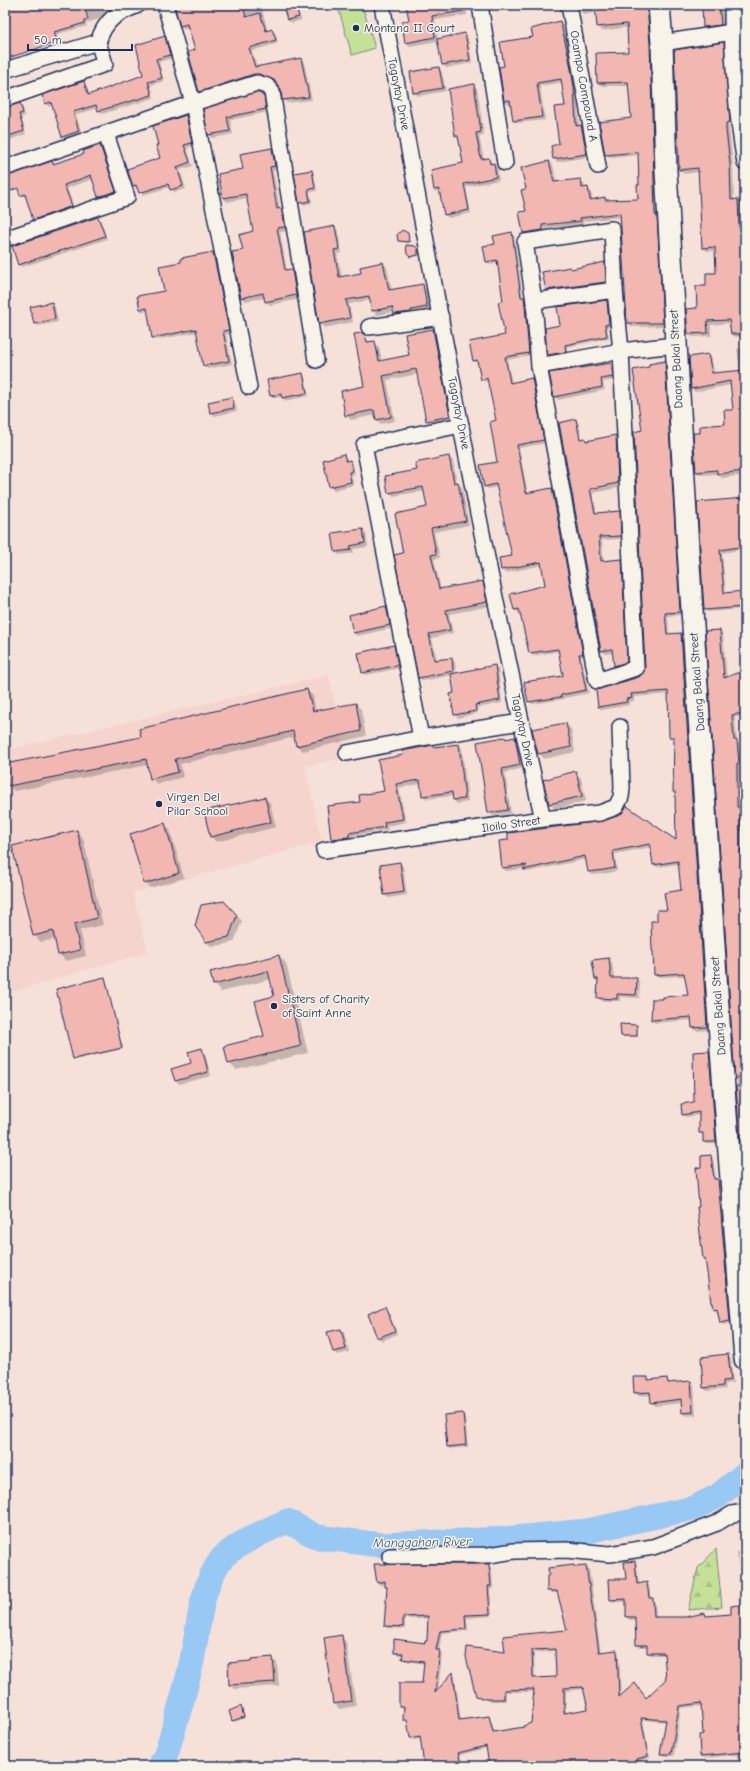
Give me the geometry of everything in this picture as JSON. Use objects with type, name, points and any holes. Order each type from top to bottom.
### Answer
[{"type":"street","points":[[5,99],[105,64],[98,42],[102,30],[113,17],[138,5]]},
{"type":"street","points":[[165,5],[193,103],[248,388]]},
{"type":"street","name":"Tagaytay Drive","points":[[382,5],[461,425],[521,722],[543,819]]},
{"type":"street","points":[[480,5],[504,163]]},
{"type":"street","name":"Ocampo Compound A","points":[[569,5],[598,166]]},
{"type":"street","name":"Daang Bakal Street","points":[[659,5],[662,43],[666,171],[675,345],[719,1030],[745,1359]]},
{"type":"street","points":[[732,5],[738,32],[745,163]]},
{"type":"street","points":[[662,43],[738,32]]},
{"type":"street","points":[[5,70],[98,42]]},
{"type":"street","points":[[5,168],[193,103],[257,83],[267,86],[272,92],[316,360]]},
{"type":"street","points":[[5,239],[127,197],[106,134]]},
{"type":"street","points":[[612,229],[615,290],[621,351],[636,668],[597,681],[539,366],[534,300],[525,242],[612,229]]},
{"type":"street","points":[[534,300],[615,290]]},
{"type":"street","points":[[369,327],[441,317]]},
{"type":"street","points":[[539,366],[621,351],[675,345]]},
{"type":"street","points":[[421,738],[364,445],[461,425]]},
{"type":"street","points":[[347,753],[421,738],[521,722]]},
{"type":"street","name":"Iloilo Street","points":[[324,850],[543,819],[600,813],[616,806],[621,797],[620,727]]},
{"type":"street","points":[[390,1556],[489,1555],[514,1552],[566,1550],[610,1554],[653,1547],[716,1523],[732,1514],[745,1512]]},
{"type":"shaded area","name":"Virgen Del Pilar School","points":[[329,675],[346,758],[305,766],[322,842],[133,893],[148,952],[5,994],[5,750]]},
{"type":"green space","name":"Montana II Court","points":[[344,5],[362,5],[375,48],[352,55],[338,7]]},
{"type":"green space","points":[[716,1549],[722,1607],[688,1610],[698,1568]]},
{"type":"building","points":[[5,5],[64,5],[65,8],[84,5],[88,19],[84,20],[85,23],[54,32],[57,42],[5,59]]},
{"type":"building","points":[[174,5],[243,5],[246,17],[260,13],[266,31],[272,29],[276,40],[249,48],[255,67],[301,58],[309,97],[282,100],[281,90],[274,80],[259,74],[254,74],[199,92],[188,52],[195,50],[187,24],[180,26]]},
{"type":"building","points":[[283,5],[295,5],[299,17],[287,20]]},
{"type":"building","points":[[406,5],[462,5],[463,11],[432,16],[435,37],[405,43],[402,22],[409,20]]},
{"type":"building","points":[[595,5],[647,5],[650,44],[655,215],[657,215],[663,323],[627,323],[620,213],[580,218],[581,221],[542,225],[543,230],[523,233],[519,212],[526,211],[521,190],[526,189],[521,168],[549,161],[554,182],[581,179],[582,188],[588,187],[590,200],[605,197],[605,200],[638,199],[638,152],[605,155],[599,122],[631,118],[628,82],[597,83],[596,53],[628,52],[627,24],[597,27]]},
{"type":"building","points":[[702,5],[719,5],[721,25],[703,27]]},
{"type":"building","points":[[560,21],[574,87],[576,126],[581,125],[587,154],[553,159],[551,146],[559,144],[554,107],[565,106],[561,79],[537,83],[542,117],[513,121],[510,100],[504,101],[499,67],[504,66],[500,42],[533,37],[531,29]]},
{"type":"building","points":[[465,33],[470,60],[442,65],[437,39]]},
{"type":"building","points":[[165,36],[170,55],[156,59],[162,78],[148,82],[152,95],[98,111],[96,105],[73,112],[79,131],[62,137],[51,102],[45,104],[42,95],[84,81],[88,95],[143,75],[136,45]]},
{"type":"building","points":[[745,39],[745,94],[742,40]]},
{"type":"building","points":[[724,42],[730,122],[726,123],[726,130],[730,164],[731,200],[738,199],[739,227],[743,227],[744,244],[741,244],[743,270],[745,270],[745,334],[731,334],[729,320],[707,321],[708,333],[688,334],[686,309],[697,308],[696,286],[706,286],[706,273],[716,273],[715,247],[702,248],[698,168],[679,170],[674,50]]},
{"type":"building","points":[[439,67],[443,88],[413,93],[410,72]]},
{"type":"building","points":[[474,84],[481,132],[476,133],[481,159],[489,158],[490,164],[494,163],[496,177],[464,184],[469,210],[444,215],[439,189],[434,190],[431,170],[463,163],[458,136],[455,136],[448,89]]},
{"type":"building","points":[[257,92],[264,96],[266,109],[227,117],[230,131],[208,135],[203,109]]},
{"type":"building","points":[[20,103],[23,113],[19,114],[24,131],[5,137],[5,108]]},
{"type":"building","points":[[186,115],[192,143],[184,145],[190,162],[177,167],[183,186],[170,190],[168,184],[139,193],[136,185],[133,186],[127,169],[160,158],[153,126]]},
{"type":"building","points":[[100,145],[116,191],[98,197],[91,175],[64,185],[72,206],[33,220],[25,194],[20,196],[18,188],[5,193],[5,177],[52,161],[53,164],[84,154],[83,151]]},
{"type":"building","points":[[272,148],[275,166],[270,167],[277,209],[281,208],[285,227],[277,228],[285,270],[292,269],[296,295],[265,302],[263,293],[241,298],[232,252],[243,250],[239,235],[253,231],[246,194],[223,198],[218,174],[243,169],[240,154]]},
{"type":"building","points":[[312,170],[315,188],[308,190],[310,201],[299,203],[294,173]]},
{"type":"building","points":[[98,217],[105,236],[18,265],[12,246]]},
{"type":"building","points":[[335,226],[339,249],[334,250],[339,277],[361,273],[360,267],[383,262],[389,290],[423,284],[427,307],[411,310],[411,312],[394,314],[392,307],[372,311],[369,296],[346,300],[350,318],[319,324],[304,232]]},
{"type":"building","points":[[402,230],[408,233],[409,242],[398,241],[397,235]]},
{"type":"building","points":[[512,232],[521,297],[524,297],[529,353],[505,357],[510,383],[532,378],[544,440],[517,445],[526,493],[552,488],[583,654],[579,654],[586,690],[561,695],[561,697],[528,702],[524,682],[563,676],[558,649],[529,653],[519,609],[514,610],[510,594],[545,585],[541,562],[501,570],[499,558],[512,556],[496,484],[484,487],[480,465],[497,462],[490,422],[496,420],[487,378],[481,380],[477,360],[473,361],[469,342],[505,335],[498,302],[503,301],[497,260],[486,262],[483,246],[495,244],[493,236]]},
{"type":"building","points":[[406,245],[415,246],[418,249],[418,255],[410,257],[407,254]]},
{"type":"building","points":[[213,252],[229,330],[223,331],[229,361],[203,366],[196,329],[152,338],[147,308],[140,309],[137,296],[164,291],[159,266],[181,262],[181,258]]},
{"type":"building","points":[[605,262],[606,282],[546,290],[542,272],[570,267],[571,269]]},
{"type":"building","points":[[607,300],[609,324],[605,325],[607,336],[565,345],[566,352],[547,355],[545,328],[560,325],[557,307]]},
{"type":"building","points":[[52,302],[55,319],[34,324],[30,307]]},
{"type":"building","points":[[433,329],[450,416],[426,421],[416,369],[383,376],[391,417],[376,420],[374,410],[345,416],[341,391],[364,386],[354,334],[362,333],[365,335],[367,342],[375,341],[379,361],[409,355],[405,334]]},
{"type":"building","points":[[708,354],[712,373],[745,370],[745,447],[741,447],[744,471],[717,474],[717,470],[696,472],[693,433],[700,433],[700,426],[725,424],[724,410],[733,410],[730,381],[691,389],[689,357]]},
{"type":"building","points":[[665,361],[680,612],[665,613],[667,634],[681,633],[707,1027],[692,1028],[691,1017],[651,1020],[652,999],[663,999],[663,997],[688,995],[684,973],[654,975],[652,951],[651,921],[657,921],[657,910],[667,910],[664,893],[681,890],[678,861],[653,865],[650,844],[613,851],[615,868],[604,870],[588,872],[585,856],[523,870],[527,865],[502,868],[499,841],[508,840],[508,833],[603,821],[620,815],[627,806],[676,840],[675,792],[673,792],[674,737],[669,737],[668,691],[631,694],[632,698],[626,699],[627,702],[598,707],[596,690],[639,677],[645,668],[634,432],[642,430],[633,370],[649,367],[649,364]]},
{"type":"building","points":[[611,363],[613,377],[601,379],[602,387],[554,397],[549,373]]},
{"type":"building","points":[[303,373],[307,393],[282,398],[281,394],[270,396],[267,380]]},
{"type":"building","points":[[232,397],[234,408],[210,413],[208,402]]},
{"type":"building","points":[[576,419],[580,439],[585,438],[586,441],[616,435],[618,483],[590,489],[595,513],[620,511],[621,536],[599,537],[601,561],[622,559],[627,662],[614,666],[612,649],[601,651],[559,423]]},
{"type":"building","points":[[344,454],[346,461],[350,460],[353,471],[349,472],[351,482],[329,487],[323,460]]},
{"type":"building","points":[[449,456],[454,483],[458,482],[466,521],[431,528],[436,554],[431,555],[439,589],[483,581],[487,602],[446,610],[450,630],[429,634],[434,660],[452,658],[453,671],[418,678],[394,555],[403,553],[395,514],[427,507],[423,487],[388,493],[385,476],[417,470],[415,463]]},
{"type":"building","points":[[745,498],[745,546],[720,550],[724,593],[743,591],[744,607],[704,610],[697,502]]},
{"type":"building","points":[[363,529],[365,543],[350,546],[351,550],[335,552],[332,533]]},
{"type":"building","points":[[386,606],[390,625],[353,633],[349,615]]},
{"type":"building","points":[[720,630],[724,678],[745,670],[745,710],[743,710],[744,713],[732,715],[734,740],[737,740],[739,763],[737,763],[737,807],[740,807],[741,885],[745,878],[745,1071],[735,1080],[705,631]]},
{"type":"building","points":[[394,645],[398,665],[362,673],[358,653]]},
{"type":"building","points":[[495,665],[500,700],[475,705],[476,711],[454,715],[450,694],[454,693],[451,674]]},
{"type":"building","name":"Virgen Del Pilar School","points":[[307,689],[313,711],[356,703],[361,731],[296,746],[293,731],[175,759],[178,772],[150,779],[146,759],[8,786],[5,764],[141,737],[139,729]]},
{"type":"building","points":[[566,723],[571,747],[538,754],[532,729]]},
{"type":"building","points":[[505,737],[506,739],[515,737],[520,765],[502,769],[508,810],[488,813],[477,742]]},
{"type":"building","points":[[459,744],[465,799],[453,800],[452,792],[422,796],[420,780],[396,784],[403,819],[384,822],[385,827],[349,833],[349,837],[331,839],[327,806],[360,802],[359,795],[384,791],[378,760],[403,755],[402,751],[433,745],[433,747]]},
{"type":"building","points":[[576,771],[582,796],[549,804],[543,780]]},
{"type":"building","points":[[265,797],[271,822],[210,837],[204,811]]},
{"type":"building","points":[[165,823],[179,873],[144,884],[130,834]]},
{"type":"building","points":[[77,830],[97,918],[74,924],[80,950],[58,955],[53,931],[33,936],[12,846]]},
{"type":"building","points":[[400,862],[404,892],[384,895],[380,865]]},
{"type":"building","points":[[224,901],[237,915],[229,937],[206,942],[195,926],[201,905]]},
{"type":"building","name":"Sisters of Charity of Saint Anne","points":[[279,955],[301,1046],[228,1064],[224,1046],[264,1036],[255,1001],[274,996],[268,971],[213,985],[210,972]]},
{"type":"building","points":[[609,958],[611,978],[637,978],[636,995],[617,994],[617,999],[597,998],[598,979],[595,979],[592,960]]},
{"type":"building","points":[[105,977],[122,1048],[73,1059],[56,989]]},
{"type":"building","points":[[620,1024],[637,1025],[637,1036],[621,1036]]},
{"type":"building","points":[[202,1048],[208,1072],[175,1081],[171,1069],[191,1063],[188,1052]]},
{"type":"building","points":[[709,1051],[716,1142],[703,1142],[703,1133],[699,1133],[699,1112],[682,1115],[681,1104],[694,1102],[693,1052]]},
{"type":"building","points":[[736,1086],[745,1086],[745,1142],[740,1142]]},
{"type":"building","points":[[711,1155],[714,1179],[718,1179],[730,1321],[720,1323],[717,1308],[713,1309],[711,1302],[705,1258],[703,1259],[697,1207],[699,1207],[696,1168],[701,1167],[701,1156]]},
{"type":"building","points":[[385,1306],[395,1331],[377,1338],[368,1314]]},
{"type":"building","points":[[341,1329],[346,1349],[333,1352],[327,1332]]},
{"type":"building","points":[[728,1354],[731,1380],[723,1381],[723,1386],[703,1388],[701,1357]]},
{"type":"building","points":[[633,1377],[648,1377],[648,1380],[667,1378],[668,1383],[691,1381],[693,1412],[682,1413],[681,1399],[651,1403],[650,1392],[634,1393]]},
{"type":"building","points":[[463,1413],[466,1445],[447,1447],[444,1415]]},
{"type":"building","points":[[635,1561],[637,1584],[647,1582],[649,1598],[653,1598],[654,1617],[685,1617],[705,1613],[706,1616],[731,1614],[731,1606],[745,1604],[745,1752],[700,1756],[699,1735],[703,1734],[701,1703],[679,1706],[671,1754],[660,1754],[666,1720],[641,1718],[648,1756],[637,1759],[639,1766],[489,1766],[486,1746],[458,1753],[462,1766],[424,1766],[420,1736],[410,1738],[407,1720],[403,1720],[404,1707],[399,1707],[399,1683],[422,1683],[424,1662],[402,1659],[403,1653],[394,1653],[394,1639],[425,1643],[425,1641],[427,1641],[428,1616],[403,1617],[403,1627],[384,1626],[387,1587],[385,1587],[385,1581],[377,1583],[374,1564],[489,1564],[491,1586],[488,1586],[490,1614],[465,1615],[466,1629],[440,1631],[436,1650],[440,1650],[435,1693],[453,1672],[459,1720],[489,1716],[493,1732],[524,1727],[523,1726],[531,1723],[534,1689],[504,1690],[504,1699],[486,1699],[476,1696],[466,1657],[467,1647],[505,1652],[503,1636],[567,1630],[557,1591],[547,1591],[547,1576],[549,1575],[548,1568],[574,1565],[575,1567],[586,1566],[599,1652],[617,1650],[619,1697],[635,1683],[646,1698],[666,1679],[664,1653],[647,1653],[647,1645],[636,1645],[635,1617],[626,1617],[626,1599],[610,1600],[609,1579],[626,1579],[624,1562]],"holes":[[[555,1649],[556,1677],[533,1678],[532,1650]],[[583,1687],[588,1709],[564,1713],[564,1688]]]},
{"type":"building","points":[[342,1635],[351,1701],[333,1704],[324,1638]]},
{"type":"building","points":[[273,1657],[275,1682],[229,1685],[228,1663]]},
{"type":"building","points":[[241,1706],[244,1717],[232,1721],[229,1711]]},
{"type":"waterway","name":"Manggahan River","points":[[160,1766],[165,1757],[187,1680],[207,1586],[213,1573],[225,1555],[261,1533],[287,1521],[317,1537],[381,1545],[504,1539],[587,1531],[694,1508],[718,1496],[745,1474]]},
{"type":"place","name":"Montana II Court","points":[[356,28]]},
{"type":"place","name":"Virgen Del Pilar School","points":[[159,804]]},
{"type":"place","name":"Sisters of Charity of Saint Anne","points":[[274,1006]]}]
